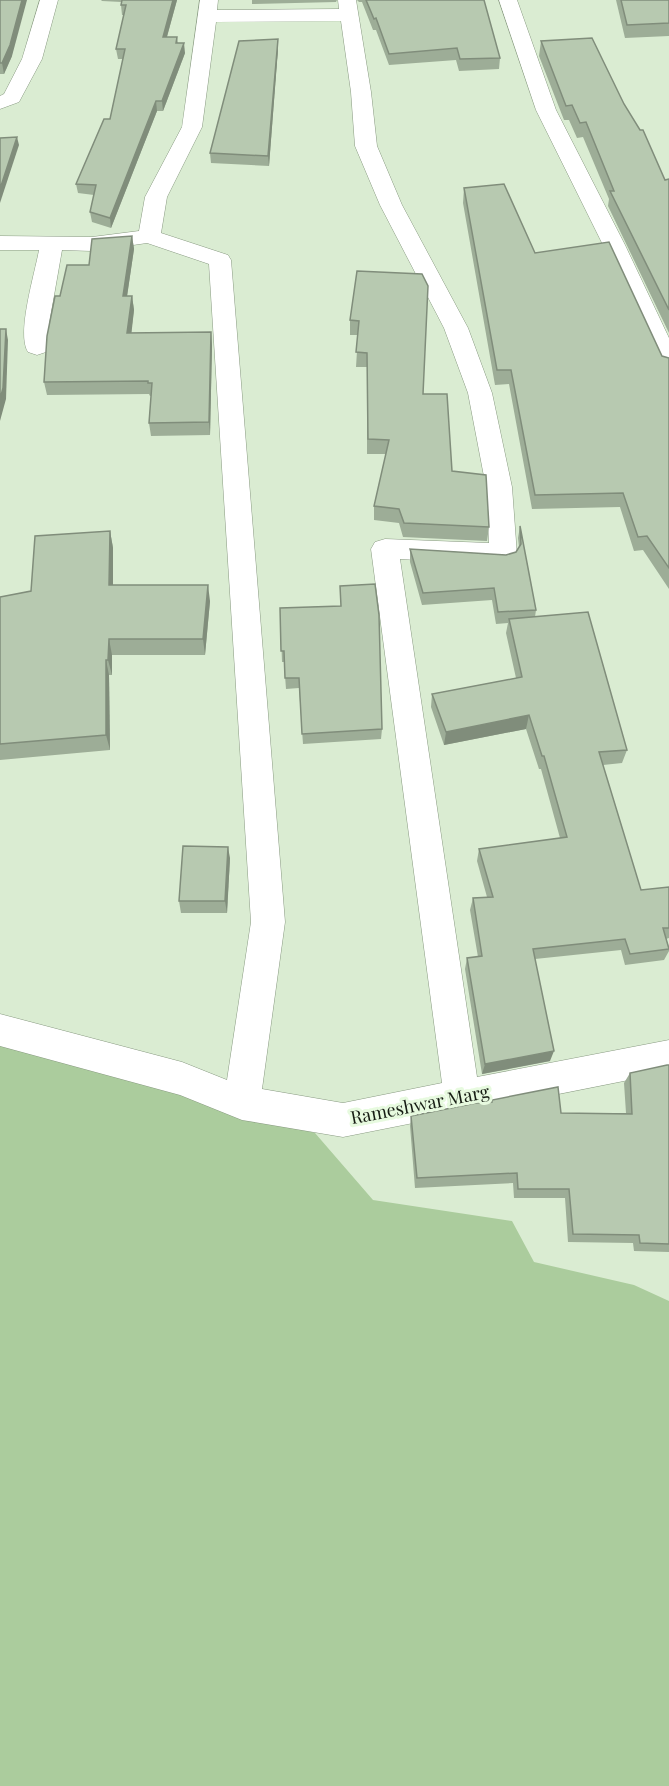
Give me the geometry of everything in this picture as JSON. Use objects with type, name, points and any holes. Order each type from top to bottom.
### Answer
[{"type":"street","points":[[0,103],[12,98],[32,59],[49,0]]},
{"type":"street","points":[[508,0],[546,110],[614,245],[669,364]]},
{"type":"street","points":[[149,236],[156,197],[192,127],[208,8],[347,7],[361,92],[366,146],[391,205],[456,328],[480,393],[499,487],[503,555],[385,549],[462,1098]]},
{"type":"street","points":[[0,243],[92,244],[149,236],[220,260],[268,922],[242,1103]]},
{"type":"street","points":[[37,347],[37,324],[52,244]]},
{"type":"street","name":"Rameshwar Marg","points":[[0,1030],[182,1079],[242,1103],[343,1120],[669,1056]]},
{"type":"green space","points":[[0,1043],[113,1073],[315,1133],[373,1200],[512,1221],[534,1262],[634,1285],[669,1301],[669,1786],[0,1786]]},
{"type":"building","points":[[0,0],[22,0],[10,45],[2,63],[0,63]]},
{"type":"building","points":[[122,0],[173,0],[163,37],[177,37],[176,43],[184,43],[162,101],[156,101],[110,218],[90,212],[96,185],[76,184],[104,119],[110,119],[125,49],[116,49],[126,5],[121,5]]},
{"type":"building","points":[[366,0],[484,0],[500,58],[460,59],[457,48],[389,54],[376,18],[374,19]]},
{"type":"building","points":[[621,0],[669,0],[669,23],[627,25]]},
{"type":"building","points":[[592,38],[624,104],[640,130],[643,130],[665,180],[669,179],[669,310],[610,191],[614,191],[586,122],[580,123],[572,105],[566,106],[541,41]]},
{"type":"building","points":[[278,39],[268,156],[210,153],[239,41]]},
{"type":"building","points":[[17,137],[0,189],[0,138]]},
{"type":"building","points":[[504,184],[535,253],[609,242],[662,356],[669,358],[669,568],[647,536],[638,537],[623,493],[535,495],[511,370],[497,370],[464,188]]},
{"type":"building","points":[[132,236],[123,296],[132,296],[127,333],[211,332],[209,422],[149,423],[152,383],[148,381],[44,382],[47,336],[55,296],[60,296],[67,265],[89,265],[92,239]]},
{"type":"building","points":[[357,271],[422,274],[428,286],[423,394],[447,394],[452,471],[486,475],[489,527],[404,523],[399,509],[374,506],[389,440],[368,439],[367,353],[356,352],[359,321],[350,320]]},
{"type":"building","points":[[0,329],[6,329],[3,388],[0,399]]},
{"type":"building","points":[[520,526],[536,610],[498,612],[494,588],[423,593],[410,549],[506,555],[516,552],[521,544]]},
{"type":"building","points":[[110,531],[109,585],[208,585],[203,639],[109,639],[108,660],[106,660],[106,735],[0,744],[0,597],[31,591],[35,536]]},
{"type":"building","points":[[375,584],[379,615],[382,729],[302,734],[299,678],[285,678],[284,651],[281,651],[280,608],[341,606],[340,586]]},
{"type":"building","points":[[588,612],[627,750],[599,752],[641,890],[669,887],[669,928],[663,928],[669,949],[630,954],[625,939],[533,949],[554,1051],[485,1064],[467,958],[482,956],[473,898],[493,897],[479,849],[567,837],[544,756],[542,756],[529,715],[446,732],[432,694],[522,677],[509,619]]},
{"type":"building","points":[[183,846],[228,847],[225,901],[179,901]]},
{"type":"building","points":[[669,1065],[669,1244],[640,1243],[639,1235],[573,1234],[569,1189],[518,1189],[517,1173],[417,1178],[411,1116],[492,1102],[492,1100],[558,1087],[561,1113],[632,1114],[630,1073]]}]
